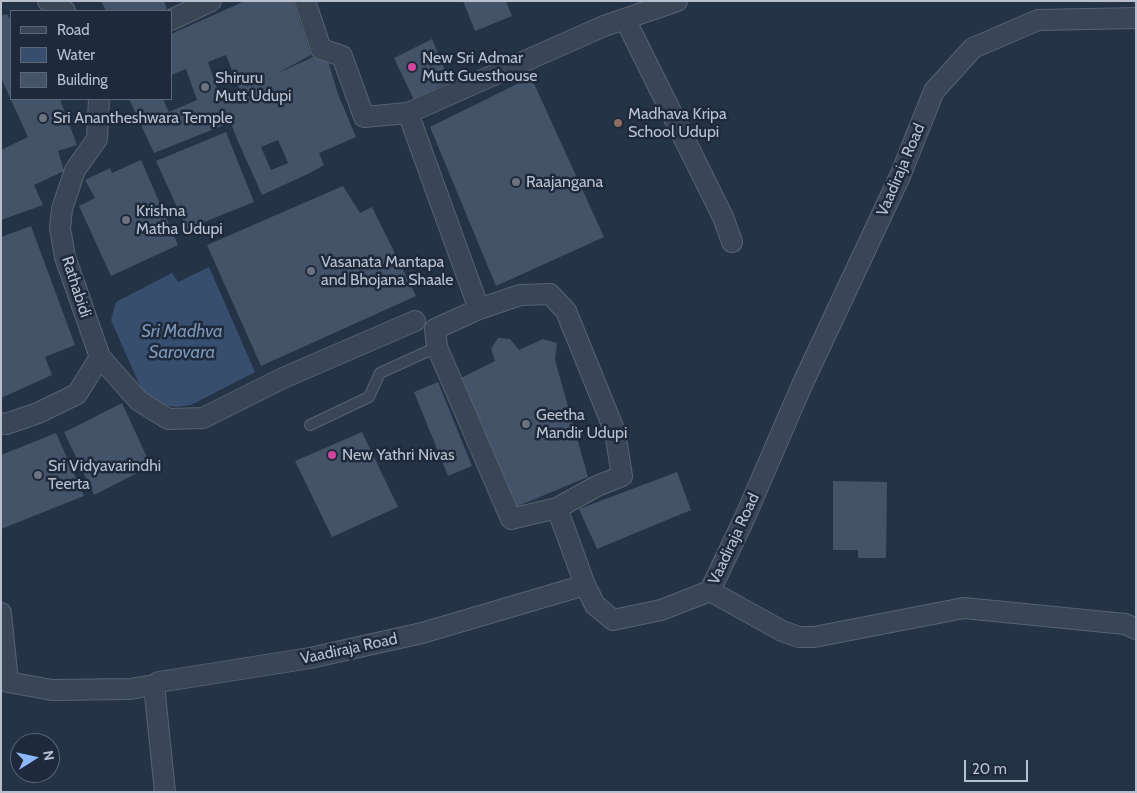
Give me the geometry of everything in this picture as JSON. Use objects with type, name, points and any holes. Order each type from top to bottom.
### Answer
[{"type":"street","points":[[48,1],[63,10]]},
{"type":"street","points":[[172,20],[211,1]]},
{"type":"street","points":[[305,1],[322,49],[342,56],[364,117],[408,113],[604,26],[677,1]]},
{"type":"street","name":"Vaadiraja Road","points":[[5,686],[52,690],[130,689],[154,685],[159,682],[310,658],[422,633],[585,585],[595,606],[613,620],[661,610],[710,592],[745,517],[802,385],[900,176],[934,91],[973,48],[1038,20],[1136,18]]},
{"type":"street","points":[[624,19],[722,217],[732,242]]},
{"type":"street","name":"Rathabidi","points":[[100,100],[97,139],[75,170],[62,209],[60,228],[65,256],[100,357]]},
{"type":"street","points":[[408,113],[479,309]]},
{"type":"street","points":[[550,294],[566,311],[615,432],[622,476],[597,486],[557,508],[510,519],[437,347],[435,329],[479,309],[520,295],[550,294]]},
{"type":"street","points":[[1,424],[38,414],[77,394],[100,357],[138,401],[168,419],[203,418],[283,378],[415,321]]},
{"type":"street","points":[[557,508],[585,585]]},
{"type":"street","points":[[710,592],[782,631],[799,637],[814,637],[964,608],[1125,624],[1136,629]]},
{"type":"street","points":[[1,613],[5,686]]},
{"type":"street","points":[[154,685],[165,792]]},
{"type":"lane","points":[[310,424],[369,397],[380,373],[437,347]]},
{"type":"water","name":"Sri Madhva Sarovara","points":[[209,267],[255,372],[191,405],[177,407],[162,405],[143,393],[111,320],[116,302],[172,273],[178,282]]},
{"type":"building","points":[[101,1],[164,1],[167,9],[164,10],[106,10]]},
{"type":"building","points":[[245,1],[293,1],[311,55],[276,74],[313,57],[328,61],[338,94],[356,137],[319,153],[324,165],[262,195],[226,111],[229,123],[154,153],[129,100],[163,100],[169,112],[197,100],[186,69],[172,75],[172,34]],"holes":[[[226,55],[240,91],[221,100],[208,62]],[[278,140],[288,163],[271,170],[261,147]]]},
{"type":"building","points":[[463,1],[506,1],[512,16],[475,31]]},
{"type":"building","name":"Sri Anantheshwara Temple","points":[[7,14],[10,20],[10,98],[1,78],[1,16]]},
{"type":"building","points":[[432,39],[450,81],[414,100],[394,58]]},
{"type":"building","name":"Raajangana","points":[[531,77],[604,237],[496,286],[430,127]]},
{"type":"building","name":"Sri Anantheshwara Temple","points":[[11,100],[60,100],[77,145],[58,151],[64,171],[34,185],[43,205],[1,220],[1,150],[28,137]]},
{"type":"building","points":[[226,132],[254,202],[187,229],[156,161]]},
{"type":"building","name":"Krishna Matha Udupi","points":[[141,160],[178,245],[111,276],[79,206],[95,198],[85,180],[110,168],[112,173]]},
{"type":"building","name":"Vasanata Mantapa and Bhojana Shaale","points":[[343,186],[360,213],[372,207],[416,296],[261,366],[207,245]]},
{"type":"building","points":[[31,226],[75,345],[45,357],[52,375],[1,398],[1,237]]},
{"type":"building","name":"Geetha Mandir Udupi","points":[[498,338],[510,339],[519,350],[543,339],[557,343],[555,360],[588,477],[513,508],[461,378],[495,361],[491,349]]},
{"type":"building","points":[[438,382],[472,466],[448,476],[414,392]]},
{"type":"building","points":[[122,403],[151,466],[94,495],[64,432]]},
{"type":"building","points":[[362,432],[398,507],[332,537],[295,461]]},
{"type":"building","name":"Sri Vidyavarindhi Teerta","points":[[56,433],[84,496],[1,529],[1,455]]},
{"type":"building","points":[[677,472],[691,510],[597,549],[579,509]]},
{"type":"building","points":[[833,481],[887,482],[886,558],[858,558],[858,550],[833,550]]},
{"type":"place","name":"New Sri Admar Mutt Guesthouse","points":[[412,67]]},
{"type":"place","name":"Shiruru Mutt Udupi","points":[[205,87]]},
{"type":"place","name":"Sri Anantheshwara Temple","points":[[43,118]]},
{"type":"place","name":"Madhava Kripa School Udupi","points":[[618,123]]},
{"type":"place","name":"Raajangana","points":[[516,182]]},
{"type":"place","name":"Krishna Matha Udupi","points":[[126,220]]},
{"type":"place","name":"Vasanata Mantapa and Bhojana Shaale","points":[[311,271]]},
{"type":"place","name":"Geetha Mandir Udupi","points":[[526,424]]},
{"type":"place","name":"New Yathri Nivas","points":[[332,455]]},
{"type":"place","name":"Sri Vidyavarindhi Teerta","points":[[38,475]]}]
